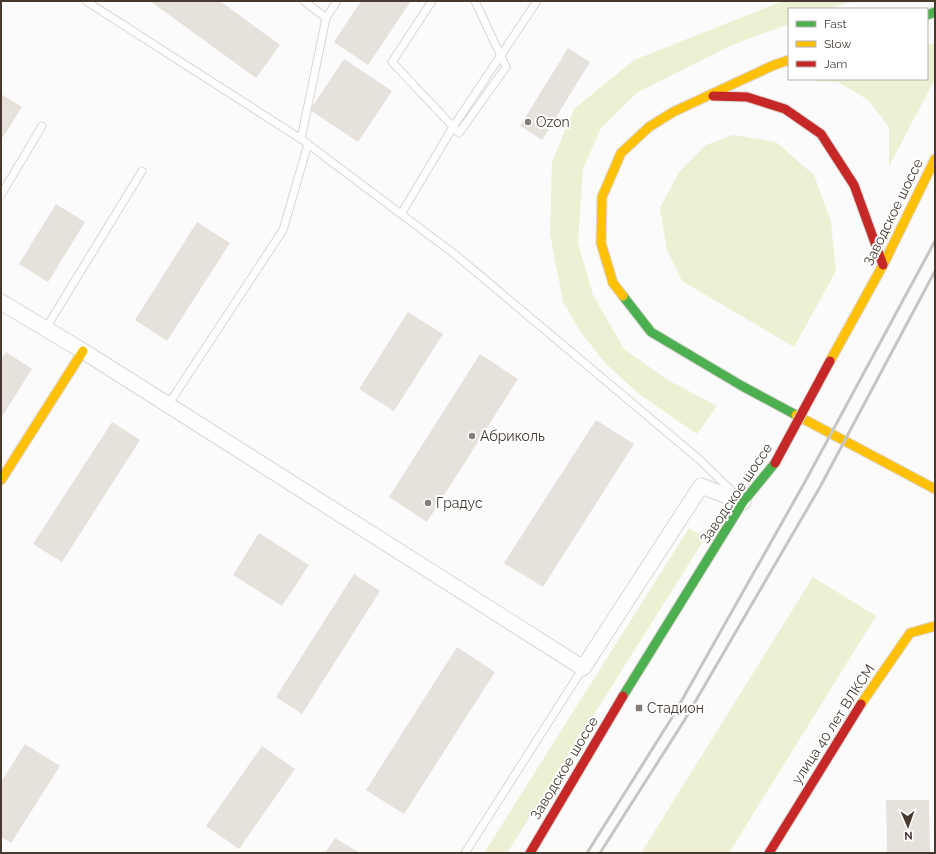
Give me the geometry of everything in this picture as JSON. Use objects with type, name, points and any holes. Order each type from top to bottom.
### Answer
[{"type":"street","points":[[788,60],[774,65],[673,112],[649,127],[621,153],[602,197],[601,243],[614,283],[651,332],[742,386],[935,489]]},
{"type":"street","points":[[706,96],[747,97],[785,109],[821,134],[854,185],[883,265]]},
{"type":"street","name":"Заводское шоссе","points":[[530,853],[628,688],[743,502],[775,463],[883,265],[935,159]]},
{"type":"street","points":[[1,302],[83,351],[583,668],[701,486],[743,502]]},
{"type":"street","points":[[1,480],[83,351]]},
{"type":"street","name":"улица 40 лет ВЛКСМ","points":[[769,853],[848,721],[910,633],[935,626]]},
{"type":"lane","points":[[86,1],[301,139],[457,256],[700,460],[743,502]]},
{"type":"lane","points":[[304,1],[326,18]]},
{"type":"lane","points":[[301,139],[326,18],[337,1]]},
{"type":"lane","points":[[432,1],[392,62],[459,133],[506,67],[475,1]]},
{"type":"lane","points":[[401,214],[454,127],[537,1]]},
{"type":"lane","points":[[1,195],[42,126]]},
{"type":"lane","points":[[168,405],[283,230],[308,144]]},
{"type":"lane","points":[[46,328],[142,171]]},
{"type":"lane","points":[[465,853],[583,668]]},
{"type":"green space","points":[[783,1],[853,1],[832,8],[788,8],[788,24],[732,45],[638,92],[601,128],[583,169],[578,243],[593,295],[624,349],[668,380],[717,406],[697,434],[639,394],[605,363],[580,331],[563,302],[550,234],[552,162],[574,109],[634,60]]},
{"type":"green space","points":[[935,43],[935,79],[889,166],[889,127],[868,100],[838,82],[813,81],[928,80],[928,45]]},
{"type":"green space","points":[[733,135],[776,142],[814,175],[831,222],[836,271],[794,347],[682,281],[667,250],[660,208],[679,172],[706,145]]},
{"type":"green space","points":[[689,528],[705,538],[507,853],[484,853]]},
{"type":"green space","points":[[813,577],[876,616],[729,853],[641,853]]},
{"type":"building","points":[[150,1],[220,1],[280,45],[256,78]]},
{"type":"building","points":[[361,1],[411,1],[368,65],[334,42]]},
{"type":"building","points":[[568,48],[590,62],[542,140],[520,126]]},
{"type":"building","points":[[344,59],[392,91],[358,142],[310,110]]},
{"type":"building","points":[[1,94],[22,107],[1,140]]},
{"type":"building","points":[[56,204],[85,222],[48,282],[19,264]]},
{"type":"building","points":[[197,222],[230,243],[167,341],[135,320]]},
{"type":"building","points":[[408,312],[443,334],[394,411],[359,389]]},
{"type":"building","points":[[6,352],[32,369],[1,418],[1,360]]},
{"type":"building","points":[[480,354],[518,379],[427,522],[389,497]]},
{"type":"building","points":[[596,420],[634,444],[543,587],[504,563]]},
{"type":"building","points":[[112,422],[140,440],[62,562],[33,544]]},
{"type":"building","points":[[259,533],[309,565],[282,606],[233,575]]},
{"type":"building","points":[[354,574],[380,591],[302,714],[276,697]]},
{"type":"building","points":[[457,647],[495,672],[404,814],[366,790]]},
{"type":"building","points":[[25,744],[60,766],[11,843],[1,837],[1,782]]},
{"type":"building","points":[[262,746],[295,769],[239,849],[206,826]]},
{"type":"building","points":[[886,800],[929,800],[930,853],[887,853]]},
{"type":"building","points":[[335,838],[360,853],[325,853]]},
{"type":"railway","points":[[587,853],[673,716],[806,480],[935,241]]},
{"type":"railway","points":[[600,853],[684,721],[820,487],[935,271]]},
{"type":"traffic: fast","points":[[928,15],[935,12]]},
{"type":"traffic: fast","points":[[623,296],[651,332],[742,386],[796,415]]},
{"type":"traffic: fast","points":[[623,696],[743,502],[775,463]]},
{"type":"traffic: slow","points":[[623,296],[613,283],[601,243],[602,197],[621,153],[649,127],[673,112],[774,65],[788,60]]},
{"type":"traffic: slow","points":[[830,361],[883,265],[935,159]]},
{"type":"traffic: slow","points":[[1,480],[83,351]]},
{"type":"traffic: slow","points":[[796,415],[935,489]]},
{"type":"traffic: slow","points":[[861,704],[910,633],[935,626]]},
{"type":"traffic: jam","points":[[713,96],[747,97],[785,109],[821,134],[854,185],[883,265]]},
{"type":"traffic: jam","points":[[775,463],[830,361]]},
{"type":"traffic: jam","points":[[530,853],[623,696]]},
{"type":"traffic: jam","points":[[769,853],[861,704]]},
{"type":"place","name":"Ozon","points":[[528,122]]},
{"type":"place","name":"Абриколь","points":[[472,436]]},
{"type":"place","name":"Градус","points":[[428,503]]},
{"type":"place","name":"Стадион","points":[[639,708]]}]
